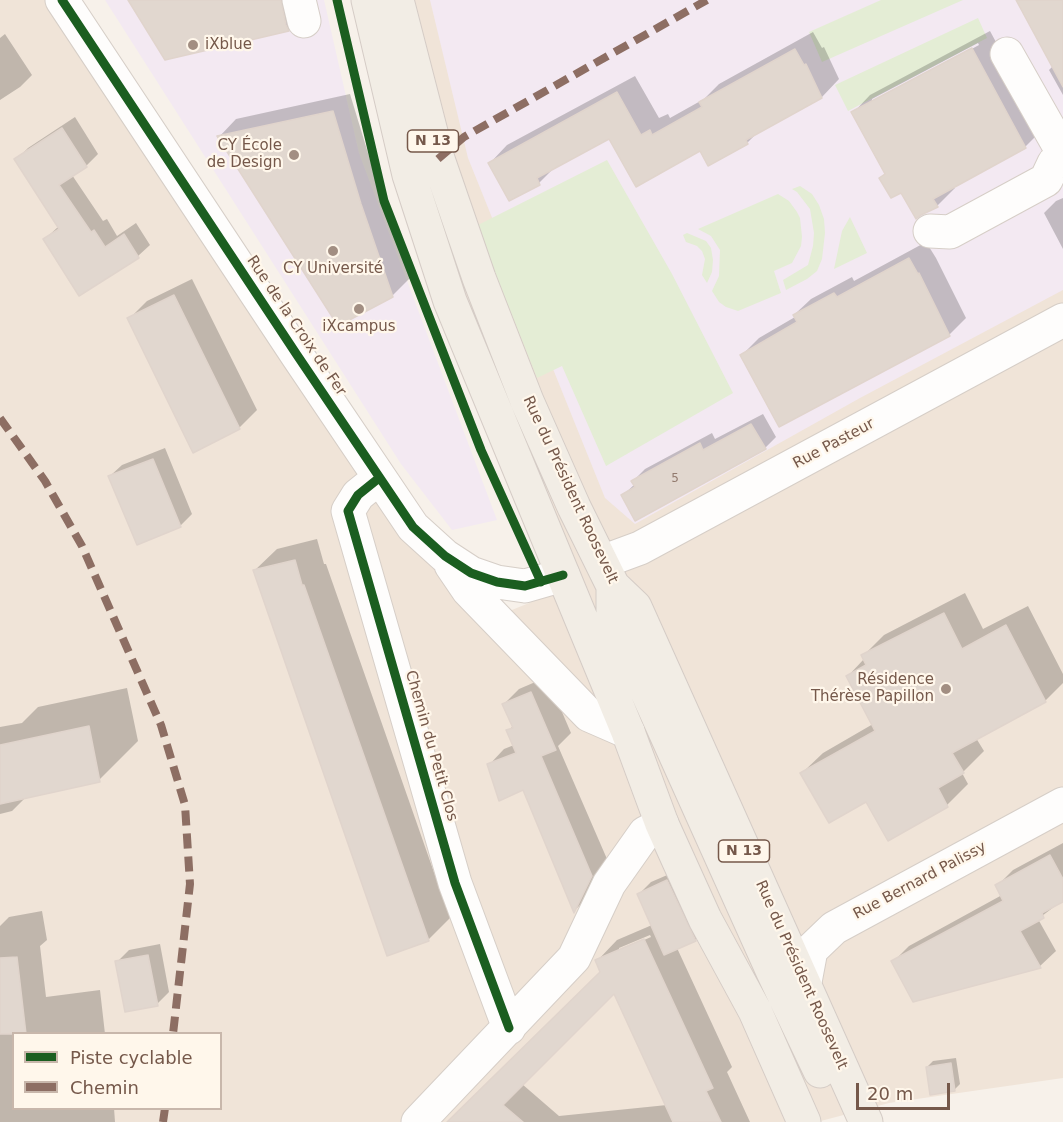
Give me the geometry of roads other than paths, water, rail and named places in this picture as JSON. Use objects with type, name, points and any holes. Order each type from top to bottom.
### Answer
[{"type":"main road","name":"N 13","points":[[368,0],[409,175],[450,301],[628,732],[662,824],[705,919],[755,1011],[804,1122]]},
{"type":"main road","name":"Rue du Président Roosevelt","points":[[397,0],[438,159],[478,278],[527,401],[574,507],[607,574],[635,607],[866,1122]]},
{"type":"main road","points":[[563,575],[607,574],[613,616],[842,1122]]},
{"type":"main road","points":[[628,732],[667,803],[729,932],[782,1020],[798,1052],[826,1122]]},
{"type":"street","name":"Rue de la Croix de Fer","points":[[62,0],[413,527],[445,556],[471,573],[497,582],[525,586],[563,575]]},
{"type":"street","points":[[1007,54],[1063,153]]},
{"type":"street","points":[[930,231],[950,232],[1046,180],[1054,163],[1063,158]]},
{"type":"street","name":"Rue Pasteur","points":[[607,574],[640,548],[1063,321]]},
{"type":"street","name":"Chemin du Petit Clos","points":[[379,478],[358,495],[348,511],[454,883],[509,1028]]},
{"type":"street","name":"Rue de la Croix de Fer","points":[[445,556],[468,590],[589,715],[628,732]]},
{"type":"street","name":"Rue Bernard Palissy","points":[[805,982],[811,950],[834,928],[1063,804]]},
{"type":"street","points":[[418,1122],[574,958],[609,884],[645,833],[662,824]]},
{"type":"place","name":"iXblue","points":[[193,45]]},
{"type":"place","name":"CY École de Design","points":[[294,155]]},
{"type":"place","name":"CY Université","points":[[333,251]]},
{"type":"place","name":"iXcampus","points":[[359,309]]},
{"type":"place","name":"Résidence Thérèse Papillon","points":[[946,689]]}]
